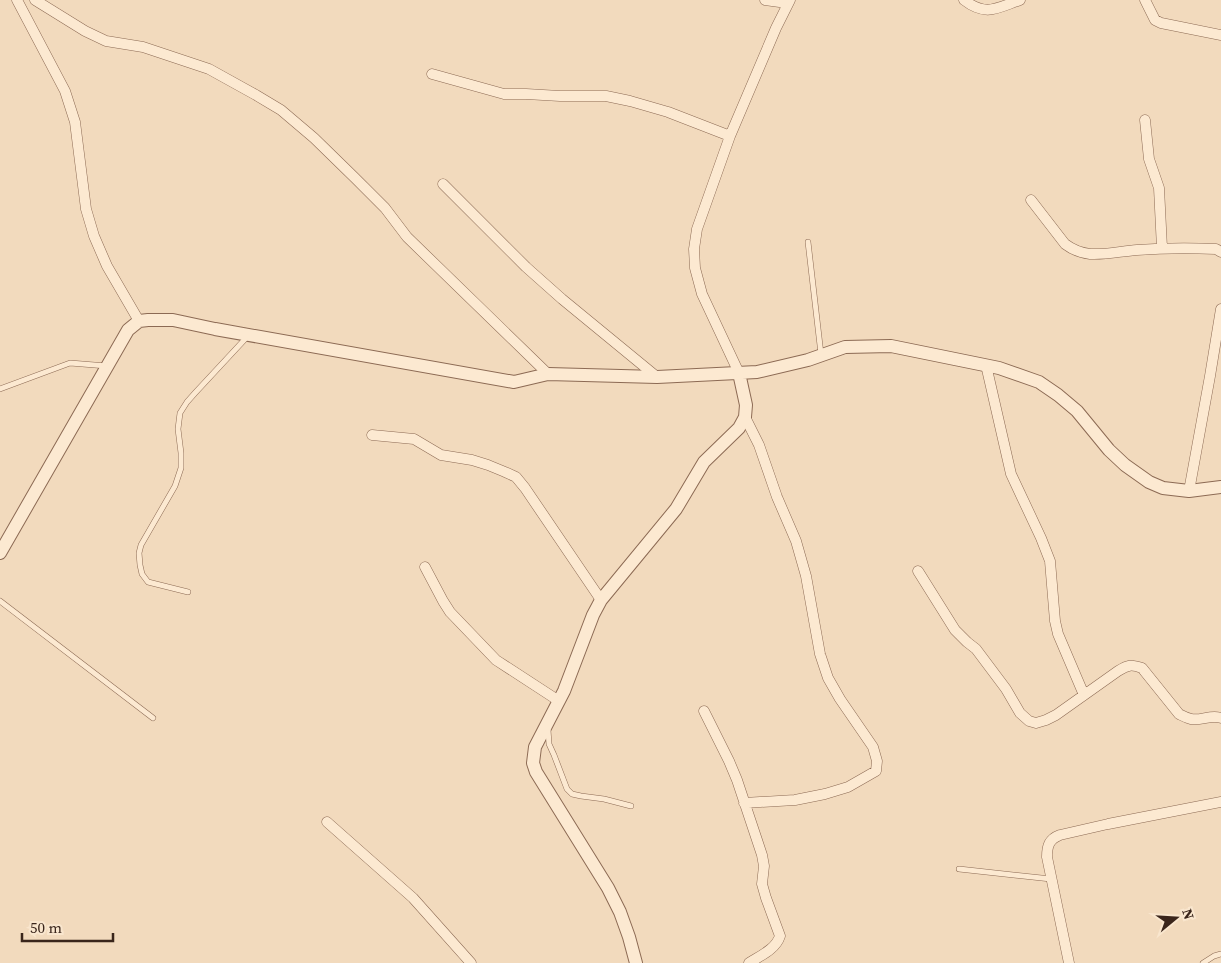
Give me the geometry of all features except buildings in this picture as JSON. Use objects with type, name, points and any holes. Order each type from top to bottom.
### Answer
[{"type":"street","points":[[35,0],[85,31],[106,41],[143,47],[208,69],[281,110],[314,138],[355,178],[385,208],[407,237],[548,374]]},
{"type":"street","points":[[636,963],[620,912],[608,888],[536,772],[533,763],[535,747],[564,691],[600,600],[676,509],[704,462],[739,428],[745,417],[746,405],[739,373],[702,294],[695,268],[694,249],[697,230],[730,136],[788,2],[765,0]]},
{"type":"street","points":[[964,0],[974,7],[983,10],[994,10],[1020,0]]},
{"type":"street","points":[[1145,0],[1155,20],[1161,23],[1221,35]]},
{"type":"street","points":[[19,1],[65,92],[75,122],[86,209],[94,236],[107,266],[139,321]]},
{"type":"street","points":[[432,74],[504,94],[606,96],[668,112],[730,136]]},
{"type":"street","points":[[1145,120],[1147,150],[1159,188],[1162,248]]},
{"type":"street","points":[[443,184],[526,267],[657,377]]},
{"type":"street","points":[[1031,200],[1065,244],[1078,252],[1099,254],[1162,248],[1216,249],[1221,252]]},
{"type":"street","points":[[1189,490],[1221,309]]},
{"type":"street","points":[[0,553],[128,330],[139,321],[148,320],[173,320],[514,382],[548,374],[657,377],[757,372],[798,362],[845,347],[891,346],[999,368],[1038,382],[1058,395],[1077,411],[1109,450],[1125,465],[1149,482],[1163,488],[1189,490],[1221,487]]},
{"type":"street","points":[[986,365],[1011,474],[1050,561],[1058,634],[1084,695]]},
{"type":"street","points":[[744,803],[795,800],[848,787],[876,771],[877,761],[873,747],[828,678],[820,654],[806,576],[796,541],[777,497],[759,445],[745,417]]},
{"type":"street","points":[[372,434],[414,439],[442,455],[472,460],[516,477],[600,600]]},
{"type":"street","points":[[425,567],[450,612],[496,660],[559,701]]},
{"type":"street","points":[[918,571],[955,630],[976,649],[1006,689],[1020,713],[1030,721],[1036,723],[1056,715],[1123,668],[1134,665],[1142,668],[1179,714],[1193,720],[1217,716],[1221,718]]},
{"type":"street","points":[[704,711],[737,780],[762,855],[764,866],[762,884],[780,936],[775,945],[749,963]]},
{"type":"street","points":[[1069,963],[1047,857],[1047,848],[1054,837],[1108,824],[1221,802]]},
{"type":"street","points":[[326,822],[413,898],[468,962]]},
{"type":"lane","points":[[808,242],[821,355]]},
{"type":"lane","points":[[188,592],[148,582],[142,574],[140,565],[139,554],[141,545],[175,486],[181,468],[178,429],[180,413],[187,402],[249,335]]},
{"type":"lane","points":[[0,389],[70,363],[108,366]]},
{"type":"lane","points":[[0,601],[153,718]]},
{"type":"lane","points":[[548,722],[549,744],[567,789],[572,794],[604,798],[631,806]]},
{"type":"lane","points":[[959,868],[1051,879]]},
{"type":"lane","points":[[1203,963],[1221,954]]}]
